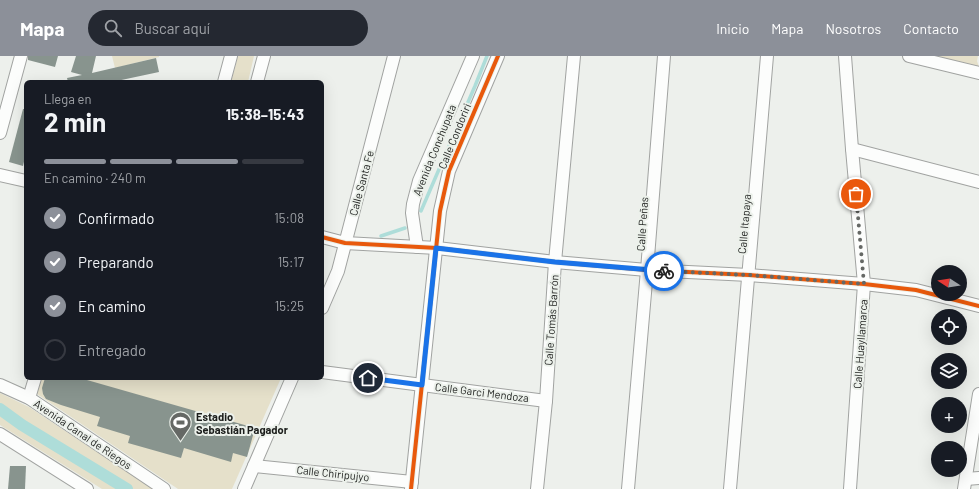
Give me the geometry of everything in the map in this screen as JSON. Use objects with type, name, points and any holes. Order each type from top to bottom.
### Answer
[{"type":"street","points":[[0,133],[21,56]]},
{"type":"street","points":[[225,80],[231,56]]},
{"type":"street","points":[[258,80],[264,56]]},
{"type":"street","name":"Calle Santa Fe","points":[[324,304],[338,272],[394,56]]},
{"type":"street","name":"Avenida Conchupata","points":[[417,247],[412,204],[419,180],[473,56]]},
{"type":"street","name":"Calle Condoriri","points":[[411,485],[440,211],[449,171],[498,56]]},
{"type":"street","name":"Calle Tomás Barrón","points":[[537,489],[546,401],[555,262],[574,56]]},
{"type":"street","name":"Calle Peñas","points":[[628,489],[648,270],[664,56]]},
{"type":"street","name":"Calle Itapaya","points":[[730,489],[767,56]]},
{"type":"street","name":"Calle Huayllamarca","points":[[845,56],[864,284],[850,489]]},
{"type":"street","points":[[909,56],[979,73]]},
{"type":"street","points":[[852,149],[979,182]]},
{"type":"street","points":[[0,176],[24,181]]},
{"type":"street","points":[[324,238],[345,243],[436,248],[555,262],[648,270],[749,275],[864,284],[916,290],[979,306]]},
{"type":"street","name":"Calle Garci Mendoza","points":[[324,372],[546,401]]},
{"type":"street","points":[[29,398],[34,380]]},
{"type":"street","points":[[244,489],[291,380]]},
{"type":"street","name":"Avenida Canal de Riegos","points":[[0,384],[29,398],[164,489]]},
{"type":"street","points":[[965,484],[979,394]]},
{"type":"street","points":[[0,434],[87,489]]},
{"type":"street","name":"Calle Chiripujyo","points":[[254,466],[411,485]]},
{"type":"street","points":[[965,484],[979,478]]},
{"type":"shaded area","points":[[112,56],[159,56],[159,57],[115,68]]},
{"type":"shaded area","points":[[238,56],[254,56],[248,80],[232,80]]},
{"type":"shaded area","points":[[935,56],[978,56],[977,61],[979,67]]},
{"type":"shaded area","name":"Estadio Sebastián Pagador","points":[[40,380],[280,380],[232,489],[178,489],[37,394]]},
{"type":"shaded area","points":[[0,393],[29,407],[153,489],[102,489],[0,425]]},
{"type":"building","points":[[28,56],[58,56],[55,67],[28,60]]},
{"type":"building","points":[[76,56],[96,56],[92,73],[156,58],[159,72],[121,80],[68,80],[67,78],[82,75],[71,72]]},
{"type":"building","points":[[23,109],[24,109],[23,166],[9,162]]},
{"type":"building","points":[[44,380],[87,380],[255,428],[247,457],[233,453],[231,462],[184,448],[181,458],[128,443],[130,436],[97,426],[100,417],[46,399],[42,388]]},
{"type":"building","points":[[10,466],[26,466],[25,489],[8,489]]},
{"type":"waterway","points":[[421,211],[487,56]]},
{"type":"waterway","points":[[381,236],[405,228]]},
{"type":"waterway","points":[[0,409],[22,425],[127,489]]},
{"type":"cycle path","points":[[411,489],[440,211],[449,171],[498,56]]},
{"type":"cycle path","points":[[324,238],[345,243],[437,248],[555,262],[647,270],[749,275],[864,284],[916,290],[979,306]]},
{"type":"way so far","points":[[664,271],[749,275],[864,284],[856,194]]},
{"type":"place","name":"Estadio Sebastián Pagador","points":[[180,442]]},
{"type":"route","points":[[368,378],[422,385],[436,248],[555,262],[664,271]]}]
